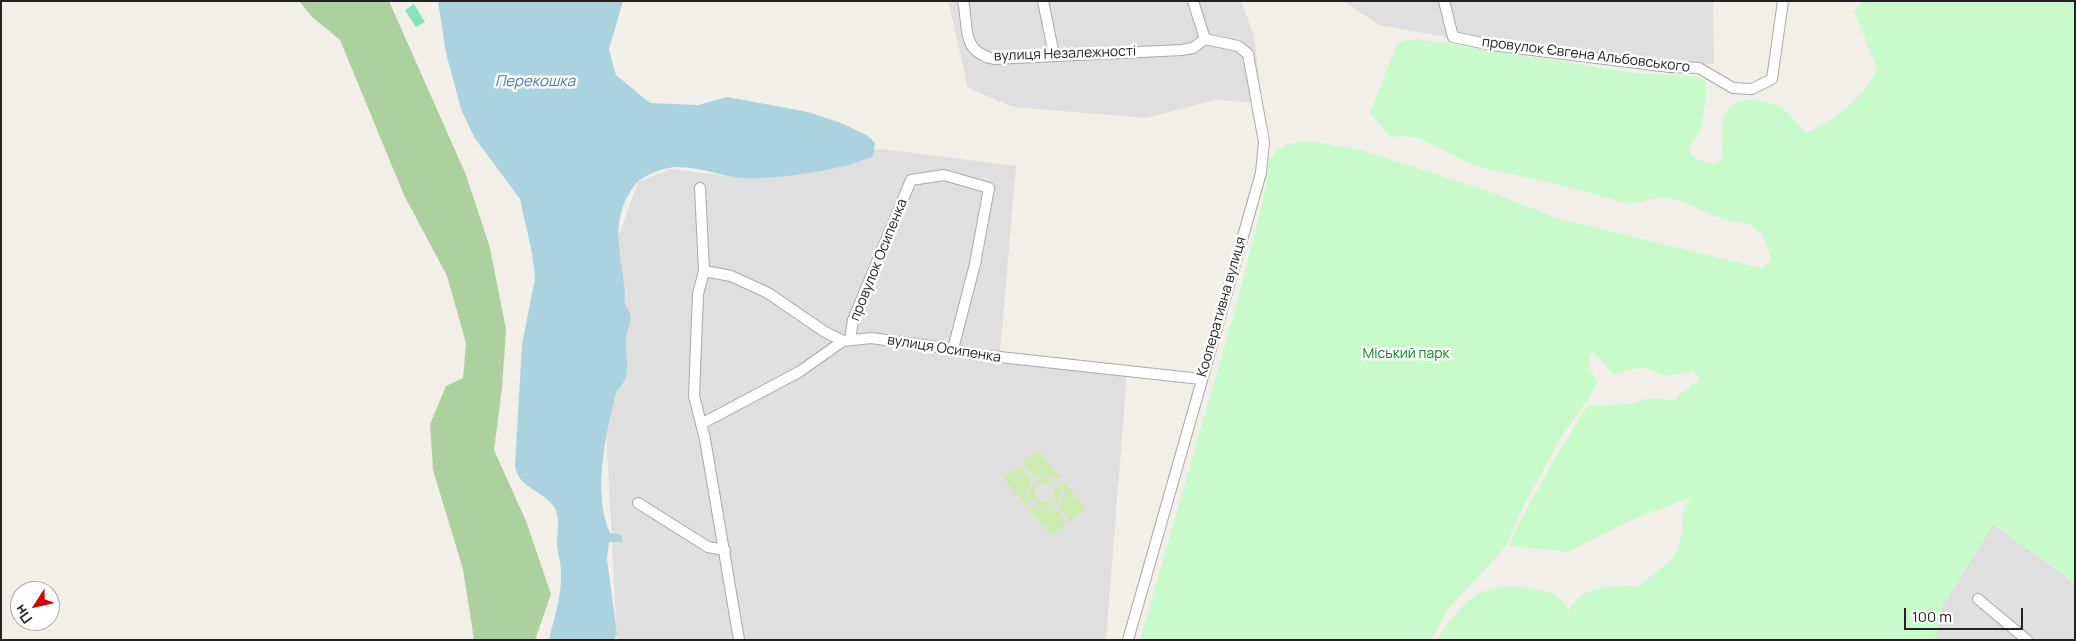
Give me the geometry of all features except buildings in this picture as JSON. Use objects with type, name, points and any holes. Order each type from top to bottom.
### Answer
[{"type":"street","name":"вулиця Незалежності","points":[[963,1],[968,40],[975,52],[994,59],[1054,54],[1182,50],[1193,48],[1205,39]]},
{"type":"street","points":[[1043,1],[1054,54]]},
{"type":"street","points":[[1193,1],[1205,39]]},
{"type":"street","name":"провулок Євгена Альбовського","points":[[1444,1],[1453,37],[1491,45],[1670,67],[1699,68],[1733,88],[1752,89],[1772,78],[1783,1]]},
{"type":"street","name":"Кооперативна вулиця","points":[[1128,640],[1201,379],[1262,172],[1264,142],[1248,54],[1238,46],[1205,39]]},
{"type":"street","name":"провулок Осипенка","points":[[846,341],[911,180],[944,175],[989,188],[975,264],[953,349]]},
{"type":"street","points":[[700,188],[704,271],[698,294],[694,396],[701,424],[724,550],[738,640]]},
{"type":"street","points":[[704,271],[731,276],[768,293],[824,332],[846,341]]},
{"type":"street","name":"вулиця Осипенка","points":[[846,341],[871,338],[953,349],[1001,358],[1201,379]]},
{"type":"street","points":[[701,424],[799,372],[846,341]]},
{"type":"street","points":[[638,503],[708,547],[724,550]]},
{"type":"street","points":[[1978,599],[2027,640]]},
{"type":"shaded area","points":[[948,1],[1241,1],[1254,36],[1262,103],[1215,100],[1146,118],[1013,107],[968,88]]},
{"type":"shaded area","points":[[1343,1],[1713,1],[1714,64],[1597,64],[1379,25]]},
{"type":"shaded area","points":[[881,149],[1016,166],[1000,352],[1127,372],[1106,640],[617,640],[606,429],[614,249],[638,182],[670,169],[738,177]]},
{"type":"shaded area","points":[[1993,524],[2075,583],[2075,640],[1935,640],[1940,611]]},
{"type":"green space","points":[[299,1],[389,1],[466,175],[490,248],[506,330],[502,388],[494,450],[526,521],[551,594],[535,640],[474,640],[463,569],[433,470],[430,424],[446,386],[463,378],[466,343],[447,276],[404,195],[340,40],[312,17]]},
{"type":"green space","name":"Міський парк","points":[[1861,1],[2075,1],[2075,583],[1993,524],[1940,611],[1935,640],[1437,640],[1456,613],[1466,603],[1476,595],[1488,590],[1501,587],[1516,587],[1545,591],[1562,600],[1568,610],[1580,596],[1594,590],[1617,586],[1638,587],[1670,561],[1677,550],[1682,534],[1684,509],[1691,497],[1627,522],[1568,552],[1511,546],[1513,534],[1587,406],[1631,404],[1647,398],[1674,400],[1699,379],[1694,371],[1665,376],[1643,367],[1613,374],[1592,350],[1588,365],[1597,382],[1591,396],[1562,435],[1523,507],[1506,546],[1449,608],[1431,640],[1140,640],[1238,299],[1264,196],[1269,162],[1276,151],[1287,144],[1310,141],[1361,150],[1493,193],[1556,218],[1761,268],[1772,260],[1762,234],[1749,224],[1726,220],[1677,200],[1663,197],[1630,204],[1564,186],[1475,166],[1416,137],[1390,136],[1370,113],[1398,42],[1417,39],[1629,72],[1699,77],[1706,83],[1706,99],[1701,129],[1688,149],[1699,160],[1715,164],[1721,160],[1723,154],[1722,130],[1724,116],[1734,104],[1750,100],[1775,105],[1788,113],[1805,133],[1838,115],[1855,100],[1877,69],[1854,11]]},
{"type":"green space","points":[[414,4],[425,22],[416,27],[405,10]]},
{"type":"green space","points":[[1038,450],[1061,478],[1058,480],[1046,475],[1035,478],[1022,463]]},
{"type":"green space","points":[[1019,465],[1032,480],[1026,492],[1029,504],[1026,506],[1003,478]]},
{"type":"green space","points":[[1043,477],[1056,482],[1051,486],[1040,484],[1036,480]]},
{"type":"green space","points":[[1064,481],[1085,508],[1070,521],[1059,507],[1064,495],[1061,483]]},
{"type":"green space","points":[[1033,482],[1037,487],[1035,492],[1036,498],[1031,502],[1028,493]]},
{"type":"green space","points":[[1059,485],[1061,496],[1057,505],[1053,500],[1054,489]]},
{"type":"green space","points":[[1039,502],[1050,502],[1054,507],[1041,510],[1034,506]]},
{"type":"green space","points":[[1032,507],[1044,512],[1056,509],[1067,523],[1051,536],[1029,509]]},
{"type":"water","name":"Перекошка","points":[[438,1],[623,1],[609,49],[613,65],[616,75],[650,103],[698,105],[727,97],[808,112],[841,123],[868,136],[875,143],[873,156],[861,161],[828,170],[790,176],[742,178],[686,167],[667,168],[642,178],[637,182],[626,199],[621,212],[619,238],[625,303],[630,317],[626,340],[627,373],[622,385],[617,390],[613,406],[605,442],[601,481],[602,500],[610,533],[622,535],[622,542],[609,542],[607,559],[617,634],[614,640],[549,640],[561,581],[556,511],[550,502],[519,478],[515,465],[522,345],[535,278],[532,253],[520,199],[474,137],[461,109],[446,53]]}]
